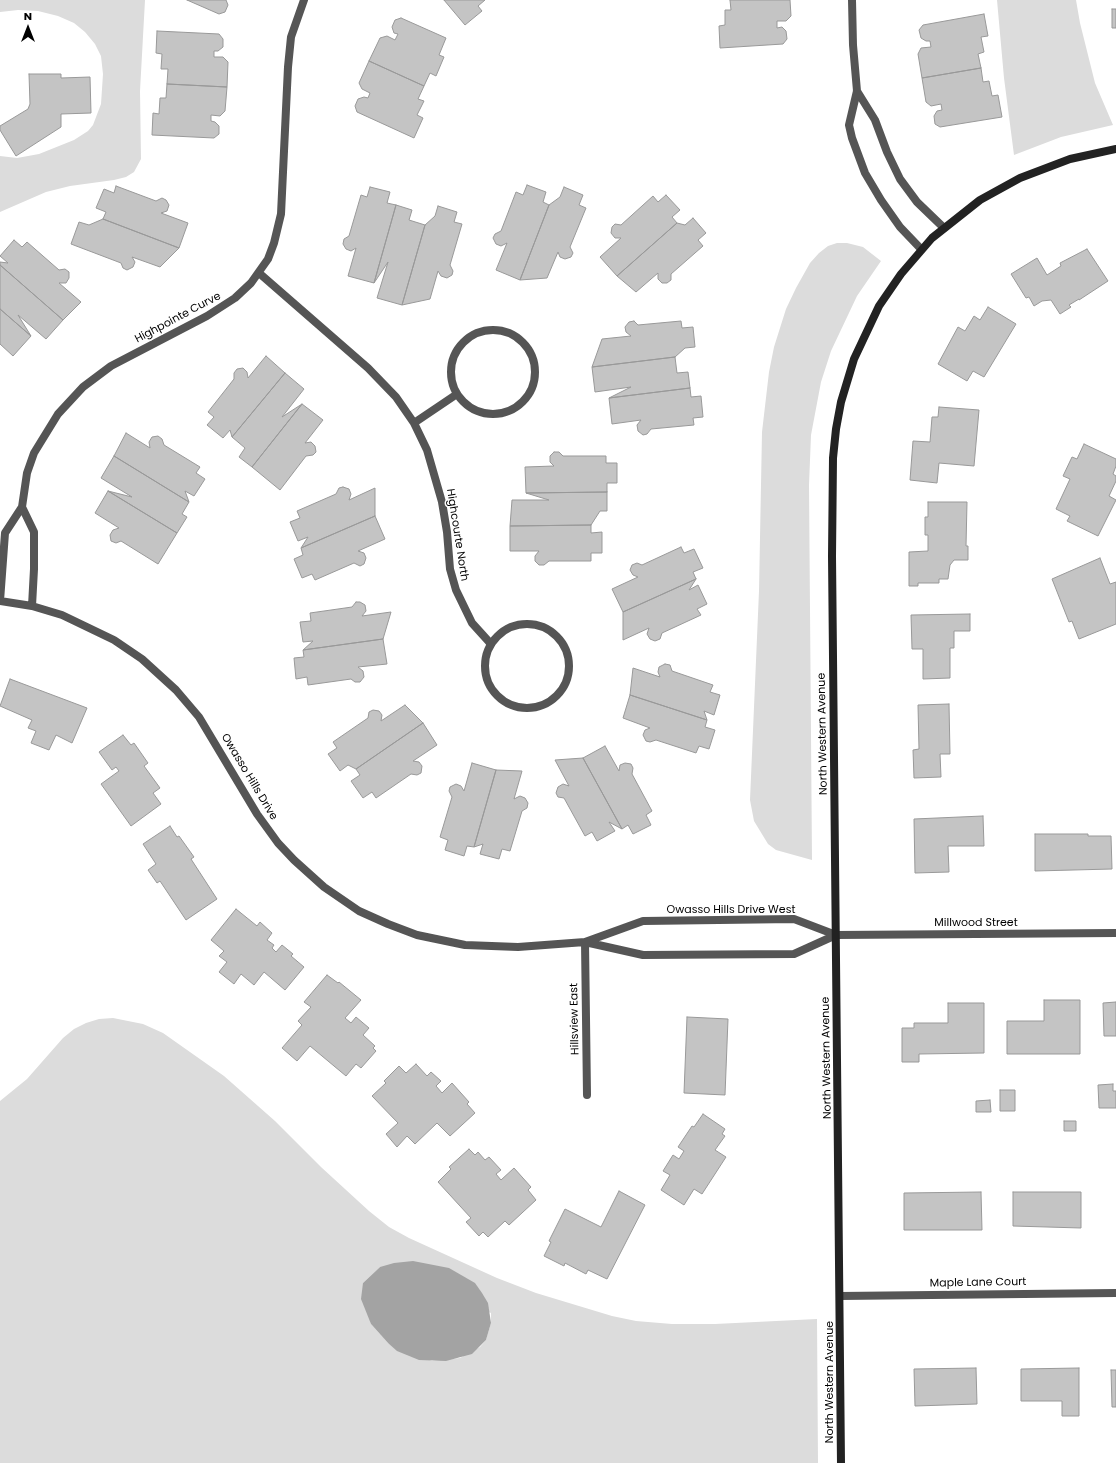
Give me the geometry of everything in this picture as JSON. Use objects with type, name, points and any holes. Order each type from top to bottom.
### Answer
[{"type":"street","name":"Highpointe Curve","points":[[0,601],[5,533],[22,507],[27,473],[34,453],[51,424],[74,396],[91,380],[111,366],[226,305],[243,292],[259,273],[271,252],[279,225],[290,51],[295,24],[304,0]]},
{"type":"street","points":[[852,0],[853,45],[857,92],[849,125],[860,162],[875,191],[893,218],[921,249]]},
{"type":"street","points":[[857,92],[875,120],[887,152],[900,179],[917,202],[944,228]]},
{"type":"street","name":"North Western Avenue","points":[[842,1463],[832,556],[833,472],[836,429],[845,388],[859,345],[886,294],[921,249],[944,228],[980,200],[1036,171],[1070,159],[1116,149]]},
{"type":"street","name":"Highcourte North","points":[[259,273],[368,368],[396,397],[414,423],[427,450],[442,502],[447,532],[450,569],[456,590],[472,623],[491,644]]},
{"type":"street","points":[[497,331],[514,336],[528,349],[534,366],[533,383],[525,399],[512,410],[494,414],[477,411],[466,404],[457,394],[451,376],[454,358],[457,350],[470,337],[479,333],[497,331]]},
{"type":"street","points":[[414,423],[457,394]]},
{"type":"street","points":[[22,507],[34,532],[32,606]]},
{"type":"street","name":"Owasso Hills Drive","points":[[0,601],[32,606],[62,615],[100,633],[128,649],[155,670],[176,690],[199,718],[249,801],[278,843],[294,860],[324,886],[359,911],[417,935],[465,945],[505,948],[585,942]]},
{"type":"street","points":[[530,624],[547,629],[561,641],[566,649],[569,666],[565,684],[553,699],[535,708],[515,707],[506,703],[492,690],[485,672],[486,652],[491,644],[496,636],[512,626],[530,624]]},
{"type":"street","name":"Owasso Hills Drive West","points":[[585,942],[643,921],[794,919],[836,935]]},
{"type":"street","name":"Millwood Street","points":[[836,935],[1116,933]]},
{"type":"street","points":[[585,942],[643,955],[794,954],[836,935]]},
{"type":"street","name":"Hillsview East","points":[[585,942],[587,1095]]},
{"type":"street","name":"Maple Lane Court","points":[[840,1296],[1116,1293]]},
{"type":"shaded area","points":[[0,0],[145,0],[140,91],[141,159],[134,172],[126,177],[114,180],[70,186],[46,192],[0,212],[0,156],[17,158],[39,154],[74,140],[88,131],[93,125],[101,104],[103,74],[101,56],[95,44],[85,32],[74,23],[58,16],[38,11],[18,10],[0,12]]},
{"type":"shaded area","points":[[997,0],[1076,0],[1080,23],[1095,83],[1113,125],[1061,137],[1014,155],[1004,78]]},
{"type":"shaded area","points":[[837,243],[847,243],[863,247],[881,261],[857,296],[831,351],[821,382],[811,435],[809,485],[812,860],[776,850],[768,844],[754,821],[750,800],[759,591],[762,432],[769,372],[774,347],[786,309],[810,263],[828,246]]},
{"type":"shaded area","points":[[113,1018],[143,1024],[163,1033],[224,1076],[275,1121],[321,1167],[369,1211],[389,1227],[409,1238],[497,1278],[536,1293],[612,1316],[636,1321],[672,1324],[715,1324],[817,1319],[818,1463],[0,1463],[0,1101],[27,1079],[63,1038],[74,1029],[99,1019]],"holes":[[[380,1267],[491,1313],[491,1323],[486,1340],[480,1347],[460,1358],[432,1361],[388,1343],[371,1324],[363,1283]]]},
{"type":"shaded area","points":[[413,1261],[449,1268],[475,1283],[482,1293],[488,1303],[491,1323],[486,1340],[472,1354],[446,1361],[419,1360],[397,1351],[371,1324],[361,1299],[363,1283],[380,1267],[394,1263]]},
{"type":"building","points":[[187,0],[226,0],[228,5],[225,12],[219,14]]},
{"type":"building","points":[[444,0],[485,0],[478,6],[482,11],[465,25]]},
{"type":"building","points":[[730,0],[790,0],[791,16],[786,21],[777,21],[777,28],[782,27],[786,31],[787,39],[783,44],[720,48],[719,26],[725,25],[725,10],[731,10]]},
{"type":"building","points":[[1112,9],[1116,9],[1116,28],[1112,28]]},
{"type":"building","points":[[984,14],[988,36],[981,37],[984,52],[978,54],[981,68],[922,78],[918,54],[921,48],[931,47],[930,41],[926,41],[921,38],[919,30],[923,25]]},
{"type":"building","points":[[401,18],[446,38],[439,55],[444,57],[436,76],[430,73],[424,86],[369,61],[380,38],[387,36],[395,40],[398,34],[394,33],[392,27],[395,20]]},
{"type":"building","points":[[157,31],[219,34],[223,39],[223,47],[218,51],[214,51],[214,57],[223,57],[228,62],[227,87],[167,84],[168,69],[161,69],[162,54],[156,53]]},
{"type":"building","points":[[369,61],[424,86],[418,99],[424,101],[417,115],[423,118],[414,138],[357,112],[355,106],[358,99],[364,97],[368,98],[370,93],[362,89],[359,83]]},
{"type":"building","points":[[981,68],[983,82],[989,81],[992,96],[998,95],[1002,117],[940,127],[935,124],[934,116],[937,111],[942,110],[941,104],[931,106],[926,102],[922,78]]},
{"type":"building","points":[[29,74],[61,74],[61,78],[90,77],[91,113],[61,114],[61,127],[16,156],[0,130],[0,126],[28,109],[30,104]]},
{"type":"building","points":[[167,84],[227,87],[225,111],[220,116],[211,115],[211,121],[215,122],[219,126],[219,134],[214,138],[152,135],[153,113],[159,114],[160,98],[166,98]]},
{"type":"building","points":[[527,185],[546,192],[543,202],[549,205],[520,280],[496,270],[507,243],[501,246],[496,244],[493,238],[495,234],[501,231],[516,192],[523,195]]},
{"type":"building","points":[[116,186],[156,201],[162,198],[166,200],[169,205],[167,211],[161,213],[188,223],[179,248],[103,219],[106,212],[96,208],[104,189],[114,193]]},
{"type":"building","points":[[370,187],[390,192],[387,203],[396,205],[374,283],[348,276],[356,248],[351,251],[346,249],[343,244],[344,239],[349,236],[361,195],[367,197]]},
{"type":"building","points":[[564,187],[583,195],[579,205],[586,208],[570,247],[573,253],[571,257],[565,259],[560,257],[558,252],[547,278],[520,280],[549,205],[560,197]]},
{"type":"building","points":[[666,195],[680,210],[672,217],[677,223],[617,276],[600,257],[621,238],[615,238],[611,233],[612,227],[615,224],[621,225],[653,196],[658,202]]},
{"type":"building","points":[[396,205],[412,210],[409,220],[425,225],[402,305],[377,298],[388,262],[374,283]]},
{"type":"building","points":[[438,206],[457,212],[454,222],[462,224],[450,265],[453,271],[452,275],[447,278],[441,276],[438,271],[430,299],[402,305],[425,225],[435,216]]},
{"type":"building","points":[[693,218],[706,233],[698,240],[703,246],[671,274],[671,280],[667,283],[662,283],[658,279],[658,273],[636,292],[617,276],[677,223],[685,225]]},
{"type":"building","points":[[103,219],[179,248],[160,267],[132,257],[135,262],[133,267],[127,270],[123,268],[121,263],[71,244],[79,222],[89,225]]},
{"type":"building","points":[[14,240],[22,247],[27,242],[59,270],[65,269],[69,272],[69,278],[66,283],[59,283],[81,302],[63,320],[0,265],[0,262],[8,263],[0,256]]},
{"type":"building","points":[[1087,249],[1108,281],[1069,305],[1071,307],[1060,314],[1051,300],[1042,301],[1034,306],[1029,297],[1026,298],[1011,274],[1037,258],[1047,275],[1061,266],[1060,263]]},
{"type":"building","points":[[0,265],[63,320],[46,339],[18,315],[31,336],[0,309]]},
{"type":"building","points":[[988,307],[1016,324],[984,377],[973,371],[967,381],[938,364],[958,327],[965,331],[974,316],[980,320]]},
{"type":"building","points":[[0,309],[31,336],[13,356],[0,344]]},
{"type":"building","points":[[634,321],[638,325],[681,321],[682,328],[693,327],[695,347],[685,348],[675,357],[592,367],[602,339],[631,336],[626,332],[625,327],[629,322]]},
{"type":"building","points":[[266,356],[285,373],[232,437],[230,430],[223,438],[207,425],[214,417],[208,412],[234,379],[234,373],[237,369],[243,368],[247,372],[248,378]]},
{"type":"building","points":[[675,357],[677,373],[688,372],[690,388],[609,398],[631,387],[595,392],[592,367]]},
{"type":"building","points":[[285,373],[304,389],[282,417],[302,404],[252,467],[239,457],[245,448],[232,437]]},
{"type":"building","points":[[690,388],[691,397],[701,396],[703,417],[693,418],[694,425],[651,429],[647,434],[643,435],[638,431],[637,425],[641,420],[612,424],[609,398]]},
{"type":"building","points":[[302,404],[323,420],[305,443],[311,442],[315,446],[316,452],[313,455],[306,456],[280,490],[252,467]]},
{"type":"building","points":[[939,407],[979,410],[974,466],[939,463],[937,483],[910,480],[913,441],[930,442],[932,417],[938,417]]},
{"type":"building","points":[[126,433],[150,448],[149,442],[152,437],[158,436],[162,439],[164,445],[200,467],[196,473],[205,479],[194,496],[185,491],[189,502],[114,456]]},
{"type":"building","points":[[1084,444],[1116,459],[1116,466],[1113,474],[1116,476],[1116,481],[1109,496],[1116,500],[1098,536],[1067,521],[1070,516],[1056,509],[1070,479],[1063,476],[1072,457],[1077,459]]},
{"type":"building","points":[[554,452],[559,452],[563,456],[606,456],[606,463],[617,463],[617,483],[607,483],[607,492],[526,493],[525,467],[554,466],[550,462],[550,456]]},
{"type":"building","points":[[114,456],[189,502],[182,514],[187,517],[177,533],[108,491],[132,497],[101,478]]},
{"type":"building","points":[[343,487],[349,489],[351,494],[349,500],[375,488],[375,516],[301,548],[308,537],[298,541],[290,522],[300,518],[297,511],[336,494],[339,488]]},
{"type":"building","points":[[108,491],[177,533],[158,564],[121,541],[116,543],[111,541],[110,535],[113,530],[119,528],[95,513]]},
{"type":"building","points":[[607,492],[607,511],[600,511],[591,525],[510,526],[512,500],[549,500],[526,493]]},
{"type":"building","points":[[928,502],[967,502],[966,546],[968,546],[968,560],[954,560],[950,565],[948,579],[939,579],[939,583],[918,583],[918,586],[909,586],[909,552],[928,551],[928,535],[925,535],[925,517],[928,517]]},
{"type":"building","points":[[375,516],[385,539],[358,551],[364,553],[366,558],[364,564],[360,566],[354,563],[315,580],[312,574],[302,578],[294,559],[303,555],[301,548]]},
{"type":"building","points":[[591,525],[591,533],[602,532],[602,553],[591,553],[591,561],[549,561],[544,565],[539,565],[535,561],[535,556],[539,551],[510,551],[510,526]]},
{"type":"building","points":[[681,547],[684,553],[694,549],[703,568],[693,572],[696,579],[623,612],[612,589],[638,577],[633,575],[630,570],[632,565],[637,563],[642,565]]},
{"type":"building","points":[[1100,558],[1110,584],[1116,582],[1116,624],[1079,639],[1072,621],[1069,622],[1052,579]]},
{"type":"building","points":[[696,579],[689,590],[698,585],[707,604],[697,609],[701,615],[662,633],[660,639],[655,641],[650,639],[647,634],[649,628],[623,640],[623,612]]},
{"type":"building","points":[[356,602],[360,602],[365,605],[366,611],[362,616],[391,612],[383,639],[303,650],[313,641],[303,642],[300,622],[311,621],[310,613],[352,607]]},
{"type":"building","points":[[970,614],[970,631],[954,631],[954,648],[950,648],[950,678],[923,679],[923,649],[912,649],[911,615]]},
{"type":"building","points":[[383,639],[387,664],[358,667],[363,671],[364,677],[360,682],[355,682],[351,679],[308,685],[307,677],[296,679],[294,658],[304,657],[303,650]]},
{"type":"building","points":[[665,664],[670,665],[672,671],[713,685],[710,692],[720,695],[714,715],[704,711],[707,720],[630,695],[633,668],[660,677],[658,672],[659,667]]},
{"type":"building","points":[[10,679],[87,708],[72,743],[56,735],[49,750],[31,743],[36,731],[28,728],[32,720],[0,706]]},
{"type":"building","points":[[630,695],[707,720],[705,727],[715,730],[709,749],[699,746],[696,753],[656,740],[650,742],[646,741],[643,735],[645,730],[650,728],[623,718]]},
{"type":"building","points":[[949,704],[950,754],[940,754],[941,777],[914,778],[913,750],[919,749],[918,705]]},
{"type":"building","points":[[405,705],[423,723],[356,769],[348,765],[340,771],[328,754],[337,748],[333,742],[368,718],[369,712],[373,710],[379,711],[382,715],[381,721]]},
{"type":"building","points":[[423,723],[437,745],[413,761],[419,762],[422,766],[421,773],[417,775],[411,774],[376,798],[372,792],[363,798],[351,781],[360,775],[356,769]]},
{"type":"building","points":[[123,735],[131,745],[134,743],[148,763],[144,766],[160,788],[153,793],[161,804],[131,826],[101,784],[119,771],[116,767],[112,770],[99,752]]},
{"type":"building","points":[[605,746],[619,771],[620,765],[625,763],[631,764],[633,768],[632,774],[652,811],[646,815],[651,825],[633,834],[628,825],[622,829],[583,758]]},
{"type":"building","points":[[583,758],[622,829],[609,822],[615,831],[597,841],[592,832],[585,836],[564,798],[558,797],[556,793],[558,787],[563,784],[569,786],[555,760]]},
{"type":"building","points":[[472,763],[496,770],[474,847],[467,846],[464,856],[445,850],[448,840],[440,837],[452,797],[449,791],[450,787],[456,784],[461,786],[464,791]]},
{"type":"building","points":[[496,770],[522,771],[514,799],[520,796],[525,798],[528,803],[527,808],[522,811],[510,851],[502,849],[499,859],[480,854],[483,844],[474,847]]},
{"type":"building","points":[[983,816],[984,846],[948,846],[949,872],[915,873],[914,819]]},
{"type":"building","points":[[170,826],[194,857],[191,859],[217,899],[186,920],[160,881],[157,883],[148,870],[156,864],[143,844]]},
{"type":"building","points":[[1035,834],[1088,834],[1088,836],[1111,836],[1112,869],[1035,871]]},
{"type":"building","points":[[236,909],[257,926],[260,922],[272,933],[267,940],[274,945],[272,948],[276,952],[282,945],[293,954],[291,956],[304,967],[285,990],[264,972],[254,985],[241,974],[234,984],[219,972],[227,962],[219,956],[224,951],[211,940]]},
{"type":"building","points":[[327,975],[338,983],[339,982],[361,1000],[345,1018],[351,1023],[356,1017],[369,1028],[363,1035],[375,1046],[373,1048],[376,1051],[361,1068],[356,1064],[346,1076],[310,1046],[297,1061],[282,1048],[302,1025],[298,1021],[311,1007],[304,1002]]},
{"type":"building","points":[[1044,1000],[1080,1000],[1080,1054],[1007,1054],[1007,1021],[1044,1021]]},
{"type":"building","points":[[1116,1002],[1116,1036],[1104,1036],[1103,1003]]},
{"type":"building","points":[[948,1003],[984,1003],[984,1053],[919,1054],[919,1062],[902,1062],[902,1028],[914,1028],[914,1023],[948,1023]]},
{"type":"building","points":[[687,1017],[728,1019],[725,1095],[684,1093]]},
{"type":"building","points":[[416,1064],[427,1076],[431,1072],[441,1081],[436,1086],[442,1093],[452,1083],[469,1102],[467,1104],[475,1113],[450,1136],[437,1123],[415,1144],[407,1136],[397,1147],[386,1134],[398,1123],[372,1096],[386,1083],[384,1081],[399,1066],[406,1073]]},
{"type":"building","points":[[1113,1084],[1113,1091],[1116,1091],[1116,1108],[1099,1108],[1098,1085]]},
{"type":"building","points":[[1000,1090],[1015,1090],[1015,1111],[1000,1111]]},
{"type":"building","points":[[990,1100],[991,1112],[976,1112],[976,1101]]},
{"type":"building","points":[[703,1114],[725,1129],[722,1134],[725,1136],[715,1150],[726,1157],[702,1194],[694,1189],[684,1205],[661,1190],[670,1175],[663,1171],[673,1155],[679,1159],[684,1151],[678,1147],[692,1126],[694,1127]]},
{"type":"building","points":[[1064,1121],[1076,1121],[1076,1131],[1064,1131]]},
{"type":"building","points":[[469,1149],[475,1155],[478,1152],[485,1160],[489,1157],[501,1170],[496,1174],[501,1180],[514,1168],[531,1187],[528,1190],[536,1200],[509,1225],[505,1221],[488,1237],[483,1232],[479,1236],[466,1222],[471,1218],[438,1182],[451,1169],[449,1167]]},
{"type":"building","points":[[619,1191],[645,1205],[607,1279],[588,1270],[586,1274],[565,1263],[564,1266],[544,1256],[551,1242],[549,1241],[565,1209],[601,1227]]},
{"type":"building","points":[[981,1192],[982,1230],[904,1230],[904,1193]]},
{"type":"building","points":[[1013,1192],[1081,1192],[1081,1228],[1013,1226]]},
{"type":"building","points":[[976,1368],[977,1404],[915,1406],[914,1369]]},
{"type":"building","points":[[1079,1368],[1079,1416],[1062,1416],[1062,1401],[1021,1401],[1021,1369]]},
{"type":"building","points":[[1111,1370],[1116,1370],[1116,1407],[1112,1407]]}]
